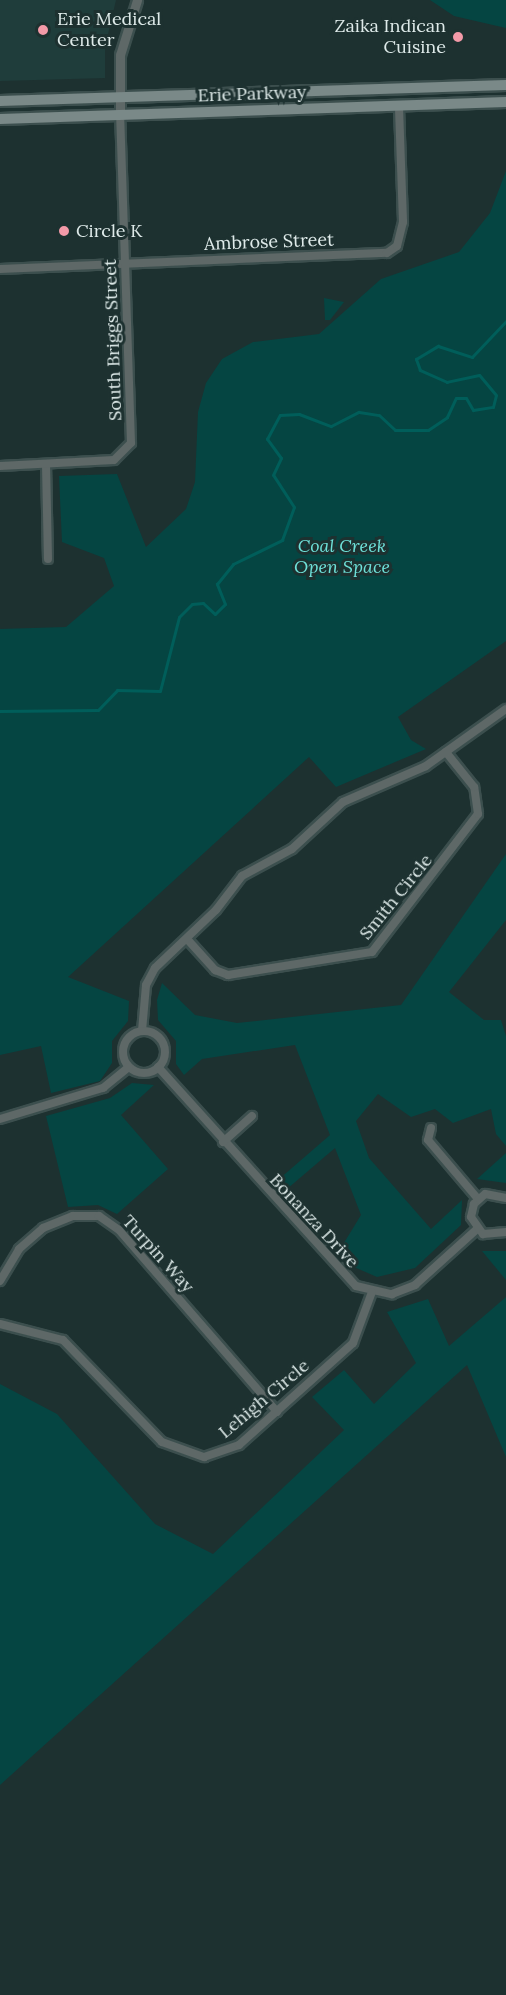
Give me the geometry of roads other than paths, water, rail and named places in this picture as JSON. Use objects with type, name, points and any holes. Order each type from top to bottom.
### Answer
[{"type":"main road","name":"Erie Parkway","points":[[0,101],[506,85]]},
{"type":"main road","name":"Erie Parkway","points":[[0,119],[506,102]]},
{"type":"street","points":[[120,115],[123,33],[137,0]]},
{"type":"street","name":"Ambrose Street","points":[[0,269],[387,253],[397,246],[403,222],[399,106]]},
{"type":"street","name":"South Briggs Street","points":[[46,465],[114,460],[124,454],[131,443],[120,115]]},
{"type":"street","points":[[0,466],[46,465],[48,559]]},
{"type":"street","points":[[142,1031],[161,1040],[164,1054],[158,1067],[141,1072],[129,1067],[123,1055],[126,1042],[142,1031],[147,985],[242,876],[292,849],[343,802],[446,752],[506,709]]},
{"type":"street","name":"Smith Circle","points":[[187,939],[214,970],[228,975],[296,960],[351,960],[372,952],[478,814],[474,787],[446,752]]},
{"type":"street","points":[[0,1119],[103,1088],[129,1067]]},
{"type":"street","points":[[158,1067],[225,1144],[252,1116]]},
{"type":"street","points":[[431,1128],[428,1140],[478,1199]]},
{"type":"street","name":"Bonanza Drive","points":[[225,1144],[339,1273],[372,1292]]},
{"type":"street","points":[[506,1198],[494,1193],[478,1199],[471,1210],[477,1229],[491,1236],[506,1232]]},
{"type":"street","name":"Turpin Way","points":[[0,1281],[19,1249],[43,1228],[73,1216],[99,1216],[119,1230],[277,1412]]},
{"type":"street","points":[[372,1292],[392,1294],[415,1285],[477,1229]]},
{"type":"street","name":"Lehigh Circle","points":[[0,1324],[63,1340],[162,1442],[189,1455],[222,1454],[239,1445],[353,1343],[372,1292]]},
{"type":"waterway","points":[[0,711],[98,710],[117,690],[160,691],[179,617],[192,604],[203,603],[215,614],[225,604],[217,584],[233,564],[282,540],[294,507],[273,475],[281,458],[267,439],[280,415],[299,414],[331,426],[359,412],[379,415],[395,430],[428,430],[447,417],[456,398],[466,398],[473,410],[493,407],[496,395],[479,375],[447,382],[420,370],[416,359],[438,346],[472,357],[506,321]]},
{"type":"place","name":"Erie Medical Center","points":[[43,30]]},
{"type":"place","name":"Zaika Indican Cuisine","points":[[458,37]]},
{"type":"place","name":"Circle K","points":[[64,231]]},
{"type":"park label","name":"Coal Creek Open Space","points":[[342,557]]}]
